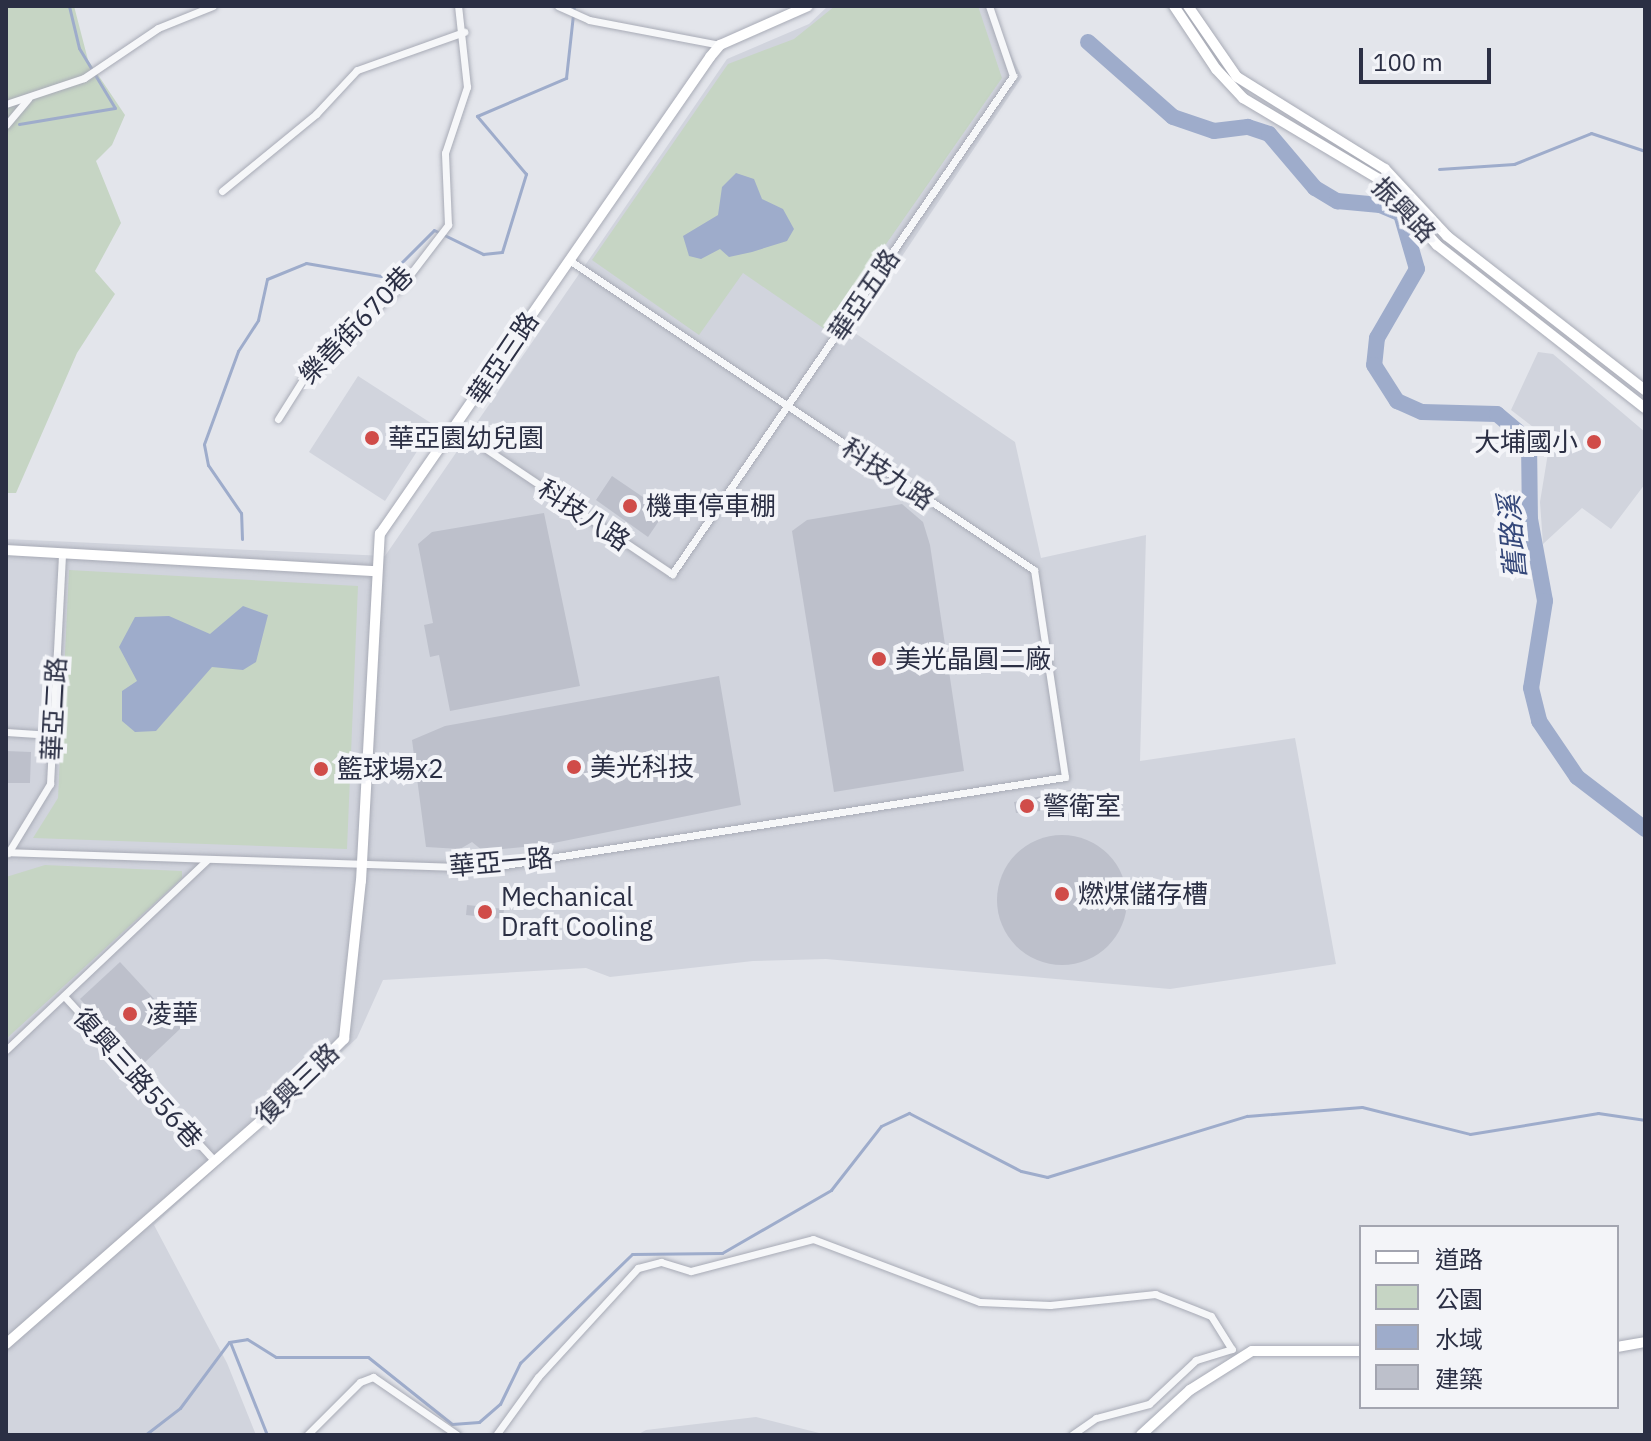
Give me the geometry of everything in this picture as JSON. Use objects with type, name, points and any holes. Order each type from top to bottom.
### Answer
[{"type":"street","points":[[6,104],[84,78],[158,28],[213,6]]},
{"type":"street","name":"樂善街670巷","points":[[278,419],[309,370],[402,285],[448,225],[445,153],[450,125],[465,107],[464,32],[458,6]]},
{"type":"street","points":[[561,7],[578,15],[720,45],[808,6]]},
{"type":"street","name":"華亞五路","points":[[672,574],[1013,76],[989,6]]},
{"type":"street","name":"振興路","points":[[1174,6],[1216,69],[1243,98],[1379,179],[1437,245],[1645,408]]},
{"type":"street","name":"振興路","points":[[1188,6],[1237,77],[1385,169],[1447,236],[1645,390]]},
{"type":"street","points":[[222,191],[316,114],[357,70],[464,32]]},
{"type":"street","name":"華亞三路","points":[[375,571],[380,534],[720,45]]},
{"type":"street","points":[[6,125],[29,98]]},
{"type":"street","name":"科技九路","points":[[569,260],[1034,570],[1065,777]]},
{"type":"street","name":"科技八路","points":[[455,428],[672,574]]},
{"type":"street","points":[[6,550],[375,571]]},
{"type":"street","name":"華亞二路","points":[[7,854],[48,796],[62,554]]},
{"type":"street","name":"復興三路","points":[[6,1344],[344,1039],[361,866],[375,571]]},
{"type":"street","points":[[6,732],[52,735]]},
{"type":"street","name":"華亞一路","points":[[7,854],[486,868],[1065,777]]},
{"type":"street","points":[[6,1050],[207,860]]},
{"type":"street","name":"復興三路556巷","points":[[64,996],[213,1159]]},
{"type":"street","points":[[496,1435],[538,1377],[648,1263],[691,1271],[813,1239],[980,1302],[1050,1305],[1155,1294],[1211,1316],[1232,1349],[1196,1360],[1149,1404],[1096,1418],[1072,1435]]},
{"type":"street","points":[[1619,1347],[1645,1342]]},
{"type":"street","points":[[1141,1435],[1190,1390],[1252,1351],[1359,1351]]},
{"type":"street","points":[[307,1435],[360,1382],[373,1377],[457,1435]]},
{"type":"shaded area","points":[[828,6],[987,6],[1022,77],[852,331],[1015,442],[1041,558],[1146,535],[1140,761],[1295,738],[1336,964],[1170,989],[826,959],[753,961],[610,977],[586,968],[383,980],[357,1038],[154,1225],[227,1363],[256,1435],[6,1435],[6,539],[385,556],[727,59],[809,24]]},
{"type":"shaded area","name":"大埔國小","points":[[1538,352],[1553,354],[1645,432],[1645,484],[1611,529],[1582,508],[1543,544],[1540,502],[1548,453],[1537,430],[1511,410]]},
{"type":"shaded area","name":"華亞園幼兒園","points":[[358,376],[434,425],[385,501],[309,452]]},
{"type":"shaded area","points":[[756,1417],[827,1435],[637,1435],[646,1430]]},
{"type":"green space","points":[[6,6],[74,6],[88,60],[125,115],[112,145],[96,161],[121,223],[95,271],[115,294],[77,353],[16,493],[6,493]]},
{"type":"green space","points":[[835,6],[978,6],[1002,78],[826,330],[743,273],[699,335],[592,260],[728,64],[794,39]]},
{"type":"green space","points":[[69,570],[358,586],[347,849],[33,838],[58,798]]},
{"type":"green space","points":[[45,865],[182,871],[182,878],[6,1039],[6,877]]},
{"type":"water","points":[[736,173],[754,179],[762,199],[783,209],[794,229],[787,241],[752,252],[729,257],[720,249],[701,259],[689,256],[683,236],[718,215],[722,187]]},
{"type":"water","points":[[243,606],[268,615],[256,662],[243,670],[212,667],[156,731],[135,732],[122,721],[122,691],[137,681],[119,647],[135,617],[169,616],[210,634]]},
{"type":"building","name":"機車停車棚","points":[[612,476],[665,512],[648,537],[596,500]]},
{"type":"building","name":"美光晶圓二廠","points":[[902,504],[923,522],[930,545],[964,771],[834,792],[792,531],[807,520]]},
{"type":"building","name":"美光科技","points":[[544,513],[580,686],[450,711],[439,655],[430,657],[424,625],[433,623],[418,544],[432,532]]},
{"type":"building","name":"美光科技","points":[[719,676],[741,805],[544,845],[483,851],[472,842],[460,849],[426,847],[412,740],[445,726]]},
{"type":"building","points":[[6,751],[31,752],[30,783],[6,783]]},
{"type":"building","points":[[1075,789],[1078,808],[1016,813],[1014,802]]},
{"type":"building","name":"燃煤儲存槽","points":[[1062,835],[1087,840],[1108,854],[1122,875],[1127,900],[1122,925],[1108,946],[1087,960],[1062,965],[1037,960],[1016,946],[1002,925],[997,900],[1002,875],[1016,854],[1037,840]]},
{"type":"building","name":"Mechanical Draft Cooling","points":[[467,905],[504,909],[503,919],[466,915]]},
{"type":"building","name":"凌華","points":[[120,962],[181,1028],[141,1066],[80,999]]},
{"type":"waterway","points":[[19,124],[115,108],[79,48],[69,6]]},
{"type":"waterway","points":[[242,539],[241,513],[208,465],[204,444],[238,351],[258,320],[267,279],[306,263],[387,277],[434,230],[483,254],[502,252],[526,174],[477,116],[566,78],[574,6]]},
{"type":"waterway","name":"舊路溪","points":[[1088,42],[1173,117],[1214,131],[1248,127],[1269,134],[1315,188],[1337,201],[1380,205],[1401,214],[1417,269],[1377,338],[1374,365],[1397,401],[1422,412],[1497,414],[1529,441],[1530,519],[1545,601],[1531,688],[1539,721],[1577,777],[1645,829]]},
{"type":"waterway","points":[[1439,169],[1514,164],[1591,133],[1645,151]]},
{"type":"waterway","points":[[145,1435],[180,1408],[229,1342],[247,1339],[276,1357],[368,1357],[452,1424],[479,1422],[500,1404],[520,1363],[632,1254],[722,1253],[831,1190],[881,1126],[909,1113],[1021,1171],[1047,1177],[1247,1116],[1362,1107],[1470,1134],[1598,1113],[1645,1120]]},
{"type":"waterway","points":[[230,1342],[267,1435]]},
{"type":"place","name":"華亞園幼兒園","points":[[372,438]]},
{"type":"place","name":"大埔國小","points":[[1594,442]]},
{"type":"place","name":"機車停車棚","points":[[630,506]]},
{"type":"place","name":"美光晶圓二廠","points":[[879,659]]},
{"type":"place","name":"美光科技","points":[[574,767]]},
{"type":"place","name":"籃球場x2","points":[[321,769]]},
{"type":"place","name":"警衛室","points":[[1027,806]]},
{"type":"place","name":"燃煤儲存槽","points":[[1062,894]]},
{"type":"place","name":"Mechanical Draft Cooling","points":[[485,912]]},
{"type":"place","name":"凌華","points":[[130,1014]]}]
